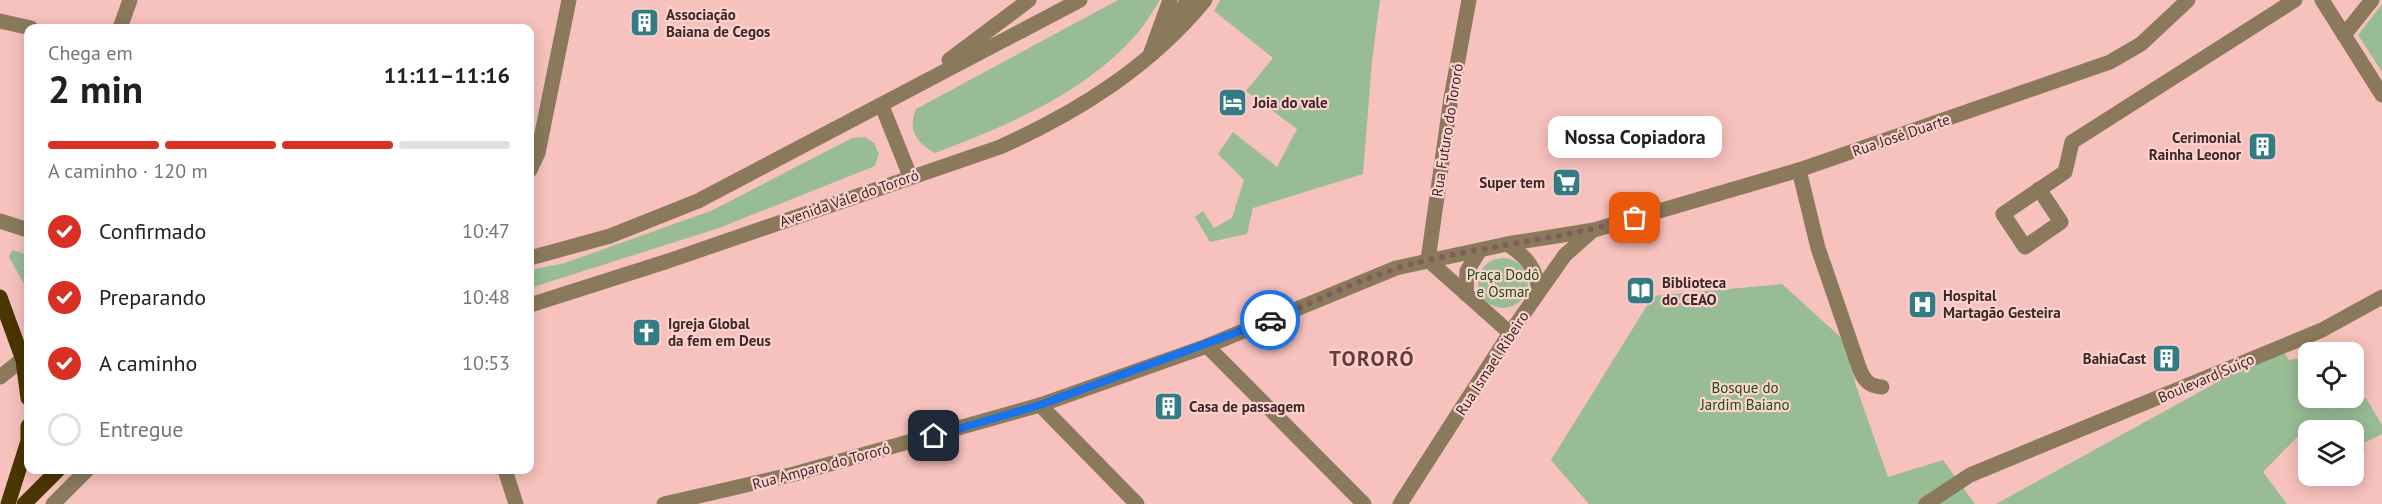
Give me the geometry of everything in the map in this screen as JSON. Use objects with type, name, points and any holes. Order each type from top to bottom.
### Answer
[{"type":"main road","points":[[0,297],[24,353]]},
{"type":"main road","points":[[8,504],[24,456]]},
{"type":"main road","points":[[24,504],[54,474]]},
{"type":"street","points":[[121,24],[130,0]]},
{"type":"street","points":[[534,162],[538,153],[569,0]]},
{"type":"street","points":[[882,106],[981,39],[1029,0]]},
{"type":"street","points":[[534,257],[610,236],[698,201],[1080,0]]},
{"type":"street","points":[[1150,54],[1170,0]]},
{"type":"street","points":[[1150,54],[1188,0]]},
{"type":"street","name":"Avenida Vale do Tororó","points":[[534,304],[668,261],[910,176],[1000,147],[1048,125],[1109,88],[1150,54],[1205,0]]},
{"type":"street","name":"Rua Futuro do Tororó","points":[[1428,260],[1450,98],[1469,0]]},
{"type":"street","name":"Rua José Duarte","points":[[1593,230],[1799,170],[2110,62],[2141,44],[2188,0]]},
{"type":"street","points":[[2039,189],[2065,172],[2072,142],[2295,0]]},
{"type":"street","points":[[2322,0],[2382,95]]},
{"type":"street","points":[[2344,35],[2372,0]]},
{"type":"street","points":[[0,21],[24,26]]},
{"type":"street","points":[[882,106],[910,176]]},
{"type":"street","points":[[1799,170],[1818,248],[1860,370],[1864,380],[1872,386],[1882,387]]},
{"type":"street","points":[[0,221],[24,229]]},
{"type":"street","name":"Rua Amparo do Tororó","points":[[664,504],[794,474],[1040,405],[1207,345],[1396,268],[1508,244],[1593,230]]},
{"type":"street","name":"Rua Ismael Ribeiro","points":[[1400,504],[1510,333],[1564,255],[1593,230]]},
{"type":"street","points":[[1508,244],[1530,263],[1537,276],[1539,291]]},
{"type":"street","points":[[1466,294],[1467,271],[1480,250]]},
{"type":"street","points":[[1428,260],[1510,333]]},
{"type":"street","name":"Boulevard Suiço","points":[[1926,504],[1970,474],[2001,460],[2028,453],[2322,330],[2382,297]]},
{"type":"street","points":[[1207,345],[1364,504]]},
{"type":"street","points":[[0,377],[24,359]]},
{"type":"street","points":[[1040,405],[1137,504]]},
{"type":"street","points":[[54,504],[83,474]]},
{"type":"street","points":[[506,474],[516,504]]},
{"type":"green space","points":[[1118,0],[1160,0],[1137,34],[1090,76],[1066,92],[1015,120],[935,153],[923,145],[915,135],[913,117],[916,109]]},
{"type":"green space","points":[[1220,0],[1380,0],[1372,61],[1363,174],[1253,208],[1247,234],[1210,242],[1195,217],[1203,211],[1214,228],[1232,218],[1244,180],[1218,154],[1233,132],[1277,167],[1297,129],[1246,91],[1273,58],[1214,11]]},
{"type":"green space","points":[[2382,4],[2382,72],[2358,35]]},
{"type":"green space","points":[[865,137],[874,143],[879,154],[875,166],[719,228],[534,287],[534,269],[565,263],[713,210],[852,138]]},
{"type":"green space","points":[[12,250],[24,254],[24,284],[9,257]]},
{"type":"green space","name":"Praça Dodô e Osmar","points":[[1503,258],[1512,260],[1523,269],[1528,283],[1526,292],[1517,303],[1503,308],[1494,306],[1483,297],[1478,283],[1480,274],[1489,263]]},
{"type":"green space","name":"Bosque do Jardim Baiano","points":[[1782,284],[1846,342],[1856,386],[1888,477],[1943,460],[1975,504],[1589,504],[1551,460],[1653,296]]},
{"type":"green space","points":[[2281,347],[2289,360],[2298,358],[2298,408],[2364,408],[2364,398],[2366,398],[2382,425],[2382,434],[2364,443],[2364,420],[2298,420],[2298,436],[2263,472],[2287,504],[1996,504]]},
{"type":"way so far","points":[[1270,320],[1396,268],[1508,244],[1593,230],[1635,218]]},
{"type":"place","name":"Associação Baiana de Cegos","points":[[645,23]]},
{"type":"place","name":"Joia do vale","points":[[1232,102]]},
{"type":"place","name":"Cerimonial Rainha Leonor","points":[[2262,146]]},
{"type":"place","name":"Super tem","points":[[1566,182]]},
{"type":"place","name":"Nossa Copiadora","points":[[1635,218]]},
{"type":"place","name":"Biblioteca do CEAO","points":[[1641,291]]},
{"type":"place","name":"Hospital Martagão Gesteira","points":[[1922,304]]},
{"type":"place","name":"Igreja Global da fem em Deus","points":[[647,332]]},
{"type":"place","name":"BahiaCast","points":[[2167,358]]},
{"type":"place","name":"Casa de passagem","points":[[1168,406]]},
{"type":"district","name":"TORORÓ","points":[[1372,358]]},
{"type":"route","points":[[934,436],[1040,405],[1270,320]]}]
